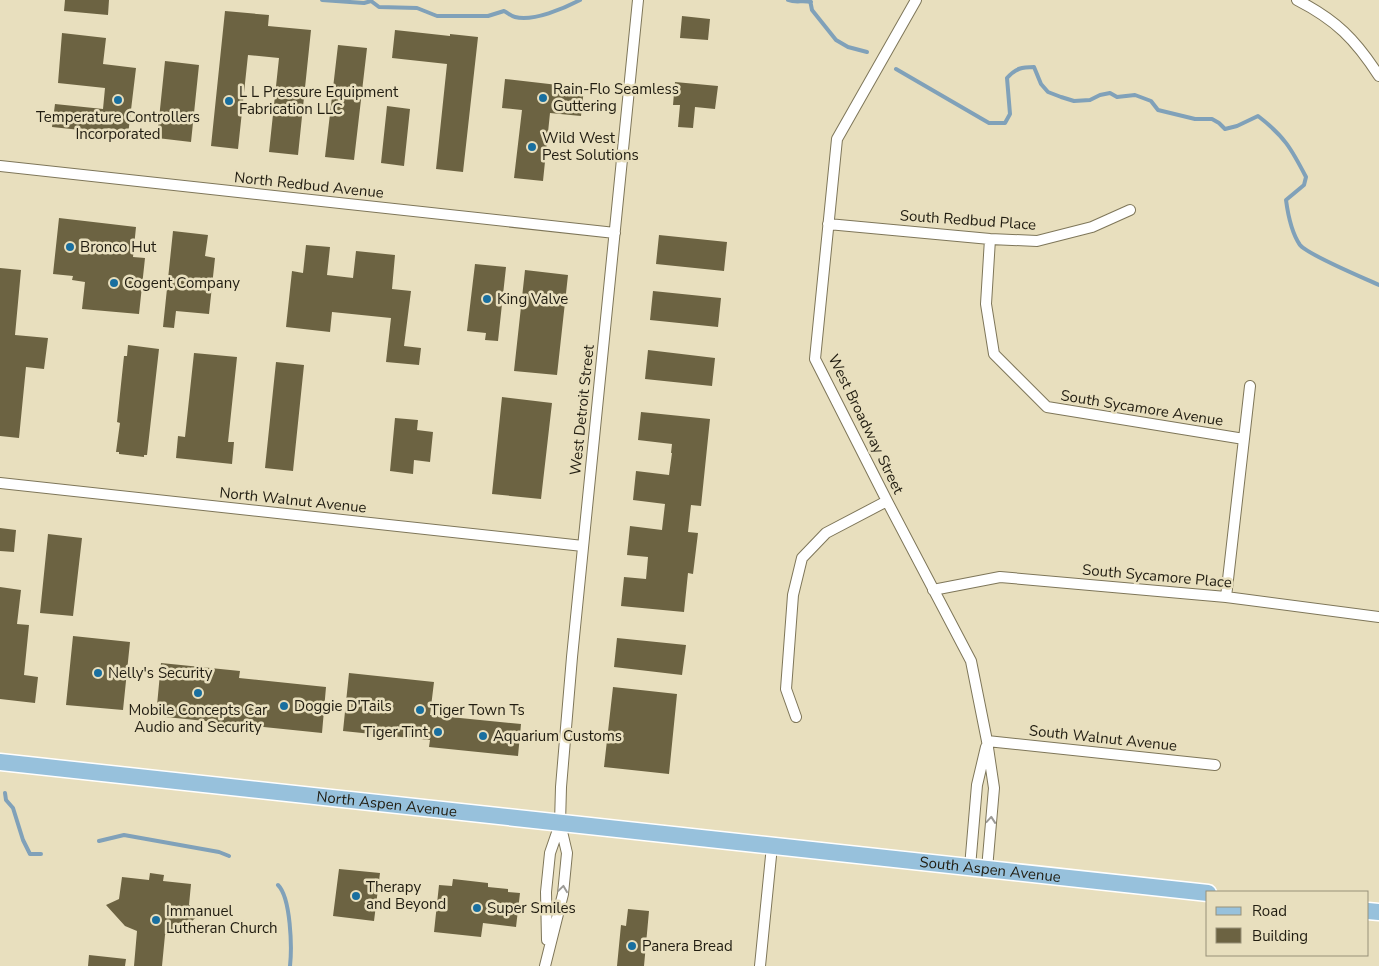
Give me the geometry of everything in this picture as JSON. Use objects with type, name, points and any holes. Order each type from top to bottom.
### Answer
[{"type":"main road","name":"North Aspen Avenue","points":[[0,762],[772,846]]},
{"type":"main road","name":"South Aspen Avenue","points":[[772,846],[1206,893]]},
{"type":"street","name":"West Detroit Street","points":[[548,953],[546,892],[550,853],[560,823],[572,657],[638,0]]},
{"type":"street","name":"West Broadway Street","points":[[916,0],[836,139],[815,359],[886,501],[970,661],[987,741],[994,788],[978,868]]},
{"type":"street","points":[[1297,0],[1331,20],[1347,33],[1379,76]]},
{"type":"street","name":"North Redbud Avenue","points":[[0,166],[615,233]]},
{"type":"street","name":"South Redbud Place","points":[[828,224],[990,239],[1037,241],[1092,227],[1130,210]]},
{"type":"street","name":"South Sycamore Avenue","points":[[990,239],[986,304],[994,354],[1047,407],[1244,439]]},
{"type":"street","points":[[1226,596],[1250,386]]},
{"type":"street","name":"North Walnut Avenue","points":[[0,482],[583,546]]},
{"type":"street","points":[[796,717],[786,689],[793,594],[802,558],[826,533],[886,501]]},
{"type":"street","name":"South Sycamore Place","points":[[933,590],[1000,577],[1226,596],[1379,616]]},
{"type":"street","name":"West Broadway Street","points":[[978,868],[977,785],[987,741]]},
{"type":"street","name":"South Walnut Avenue","points":[[987,741],[1215,765]]},
{"type":"street","name":"West Detroit Street","points":[[545,966],[563,894],[568,853],[560,823]]},
{"type":"street","points":[[760,966],[772,846]]},
{"type":"building","points":[[65,0],[109,0],[108,15],[64,11]]},
{"type":"building","points":[[225,11],[269,15],[268,26],[311,30],[298,155],[269,152],[279,58],[248,55],[238,149],[211,146]]},
{"type":"building","points":[[682,16],[710,19],[708,40],[680,38]]},
{"type":"building","points":[[395,30],[478,37],[463,172],[436,169],[447,64],[392,58]]},
{"type":"building","points":[[62,33],[106,38],[103,64],[136,68],[128,135],[52,127],[55,104],[103,109],[105,88],[58,83]]},
{"type":"building","points":[[338,45],[367,48],[354,160],[325,157]]},
{"type":"building","name":"L L Pressure Equipment Fabrication LLC","points":[[165,61],[199,65],[191,142],[157,138]]},
{"type":"building","points":[[505,79],[584,88],[581,116],[550,113],[543,181],[514,178],[522,110],[502,108]]},
{"type":"building","points":[[675,82],[718,86],[715,109],[695,107],[693,128],[678,127],[680,105],[673,105]]},
{"type":"building","points":[[387,106],[410,109],[404,166],[381,163]]},
{"type":"building","name":"Cogent Company","points":[[59,218],[136,227],[133,257],[145,258],[139,314],[82,309],[85,282],[72,280],[73,276],[53,274]]},
{"type":"building","points":[[173,231],[208,235],[205,256],[215,258],[209,314],[176,311],[174,328],[163,327]]},
{"type":"building","points":[[659,235],[727,242],[724,271],[656,264]]},
{"type":"building","points":[[306,245],[330,247],[327,275],[353,278],[356,251],[395,255],[392,289],[411,291],[404,346],[421,348],[419,365],[386,362],[391,318],[332,312],[330,332],[286,327],[292,271],[303,273]]},
{"type":"building","name":"King Valve","points":[[475,264],[506,267],[498,341],[485,340],[486,333],[467,331]]},
{"type":"building","points":[[0,268],[21,270],[15,335],[48,338],[44,369],[26,367],[19,438],[0,436]]},
{"type":"building","points":[[525,270],[568,275],[557,375],[514,371]]},
{"type":"building","points":[[653,291],[721,298],[718,327],[650,320]]},
{"type":"building","points":[[128,345],[159,349],[147,455],[144,455],[144,457],[116,452],[120,423],[117,422],[124,356],[127,356]]},
{"type":"building","points":[[648,350],[715,358],[712,386],[645,379]]},
{"type":"building","points":[[194,353],[237,357],[228,442],[234,442],[232,464],[176,458],[178,436],[185,437]]},
{"type":"building","points":[[276,362],[304,365],[293,471],[265,468]]},
{"type":"building","points":[[502,397],[552,403],[541,499],[492,494]]},
{"type":"building","points":[[641,412],[710,419],[701,506],[691,505],[688,532],[698,533],[693,574],[688,573],[684,612],[621,606],[624,577],[646,579],[648,557],[627,555],[630,526],[662,530],[665,504],[633,500],[636,471],[669,475],[672,453],[672,444],[638,440]]},
{"type":"building","points":[[395,418],[418,420],[417,430],[433,432],[430,462],[414,460],[413,474],[390,471]]},
{"type":"building","points":[[0,528],[16,530],[14,552],[0,551]]},
{"type":"building","points":[[48,534],[82,538],[73,616],[40,613]]},
{"type":"building","points":[[0,587],[21,590],[17,624],[29,625],[24,675],[38,677],[35,703],[0,699]]},
{"type":"building","name":"Nelly's Security","points":[[73,636],[130,642],[123,710],[66,705]]},
{"type":"building","points":[[617,638],[686,645],[682,675],[614,667]]},
{"type":"building","points":[[161,663],[240,671],[239,678],[326,687],[322,733],[156,716]]},
{"type":"building","points":[[349,673],[434,682],[430,715],[521,724],[518,756],[429,747],[430,740],[343,731]]},
{"type":"building","points":[[613,687],[677,694],[669,774],[604,767]]},
{"type":"building","name":"Therapy and Beyond","points":[[339,869],[380,873],[374,921],[333,916]]},
{"type":"building","name":"Immanuel Lutheran Church","points":[[150,873],[164,875],[163,881],[191,884],[189,905],[200,914],[178,933],[165,935],[162,966],[134,966],[137,931],[125,926],[106,905],[119,899],[122,877],[149,880]]},
{"type":"building","name":"Super Smiles","points":[[453,879],[488,883],[488,887],[508,889],[508,892],[520,893],[516,927],[483,923],[481,937],[434,932],[439,885],[452,886]]},
{"type":"building","name":"Panera Bread","points":[[628,909],[649,911],[644,966],[617,966],[621,925],[626,926]]},
{"type":"building","points":[[89,955],[126,959],[125,966],[88,966]]},
{"type":"waterway","points":[[322,0],[364,3],[371,1],[379,7],[417,8],[437,16],[488,16],[504,11],[514,17],[522,18],[540,16],[580,0]]},
{"type":"waterway","points":[[788,0],[811,2]]},
{"type":"waterway","points":[[810,0],[812,10],[836,40],[848,47],[867,52]]},
{"type":"waterway","points":[[896,69],[989,123],[1005,123],[1010,114],[1007,78],[1016,70],[1030,67],[1034,67],[1041,84],[1048,92],[1074,101],[1090,100],[1110,93],[1117,97],[1135,95],[1151,101],[1158,110],[1195,119],[1212,119],[1225,129],[1237,126],[1258,116],[1286,143],[1306,177],[1304,185],[1286,200],[1292,229],[1300,245],[1325,260],[1379,285]]},
{"type":"waterway","points":[[5,793],[6,800],[13,808],[23,840],[30,854],[41,854]]},
{"type":"waterway","points":[[99,841],[124,835],[219,852],[229,856]]},
{"type":"waterway","points":[[278,885],[286,901],[288,912],[291,936],[290,966]]},
{"type":"place","name":"Rain-Flo Seamless Guttering","points":[[543,98]]},
{"type":"place","name":"Temperature Controllers Incorporated","points":[[118,100]]},
{"type":"place","name":"L L Pressure Equipment Fabrication LLC","points":[[229,101]]},
{"type":"place","name":"Wild West Pest Solutions","points":[[532,147]]},
{"type":"place","name":"Bronco Hut","points":[[70,247]]},
{"type":"place","name":"Cogent Company","points":[[114,283]]},
{"type":"place","name":"King Valve","points":[[487,299]]},
{"type":"place","name":"Nelly's Security","points":[[98,673]]},
{"type":"place","name":"Mobile Concepts Car Audio and Security","points":[[198,693]]},
{"type":"place","name":"Doggie D'Tails","points":[[284,706]]},
{"type":"place","name":"Tiger Town Ts","points":[[420,710]]},
{"type":"place","name":"Tiger Tint","points":[[438,732]]},
{"type":"place","name":"Aquarium Customs","points":[[483,736]]},
{"type":"place","name":"Therapy and Beyond","points":[[356,896]]},
{"type":"place","name":"Super Smiles","points":[[477,908]]},
{"type":"place","name":"Immanuel Lutheran Church","points":[[156,920]]},
{"type":"place","name":"Panera Bread","points":[[632,946]]}]
